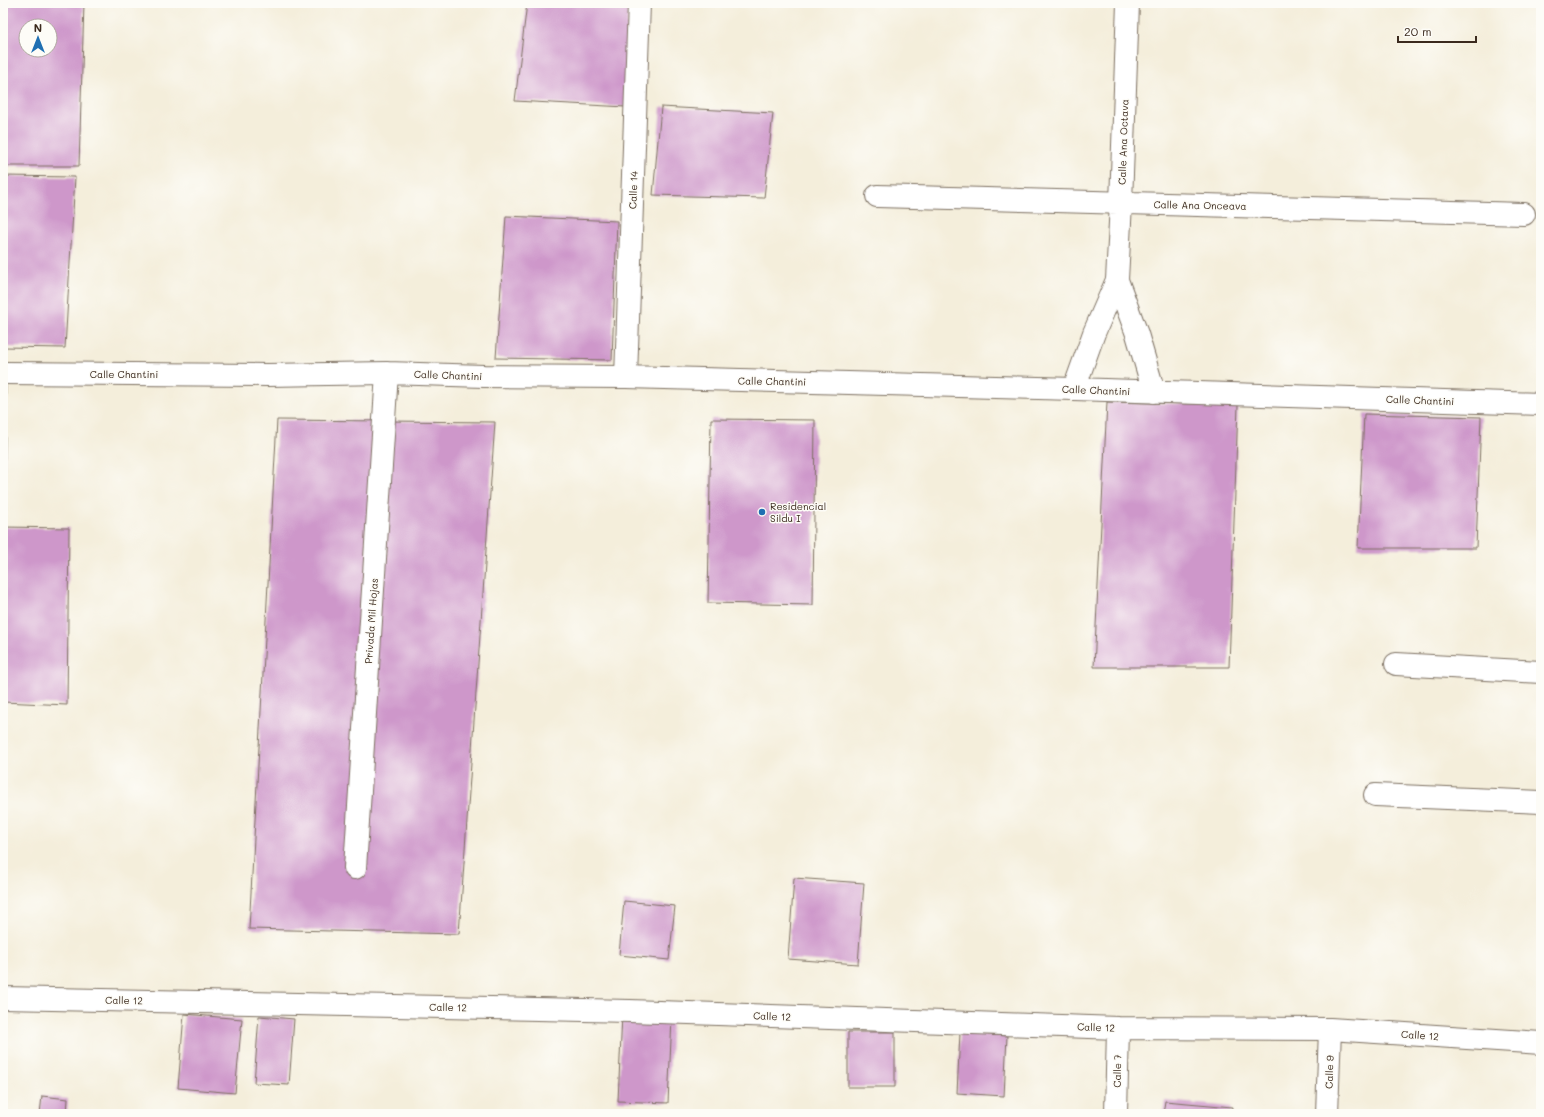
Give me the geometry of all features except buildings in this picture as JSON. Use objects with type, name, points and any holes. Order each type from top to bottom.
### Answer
[{"type":"street","name":"Calle 14","points":[[626,377],[639,3]]},
{"type":"street","name":"Calle Ana Octava","points":[[1074,388],[1094,333],[1117,280],[1128,3]]},
{"type":"street","name":"Calle Ana Onceava","points":[[877,196],[1524,214]]},
{"type":"street","name":"Calle Ana Octava","points":[[1117,280],[1137,334],[1154,392]]},
{"type":"street","name":"Calle Chantini","points":[[3,373],[259,375],[387,373],[484,376],[626,377],[1074,388],[1154,392],[1541,404]]},
{"type":"street","name":"Privada Mil Hojas","points":[[355,868],[387,373]]},
{"type":"street","points":[[1396,664],[1541,672]]},
{"type":"street","points":[[1375,795],[1541,802]]},
{"type":"street","name":"Calle 12","points":[[3,998],[630,1011],[1118,1028],[1330,1029],[1541,1043]]},
{"type":"street","name":"Calle 7","points":[[1116,1114],[1118,1028]]},
{"type":"street","name":"Calle 9","points":[[1327,1114],[1330,1029]]},
{"type":"place","name":"Residencial Sildu I","points":[[762,512]]}]
